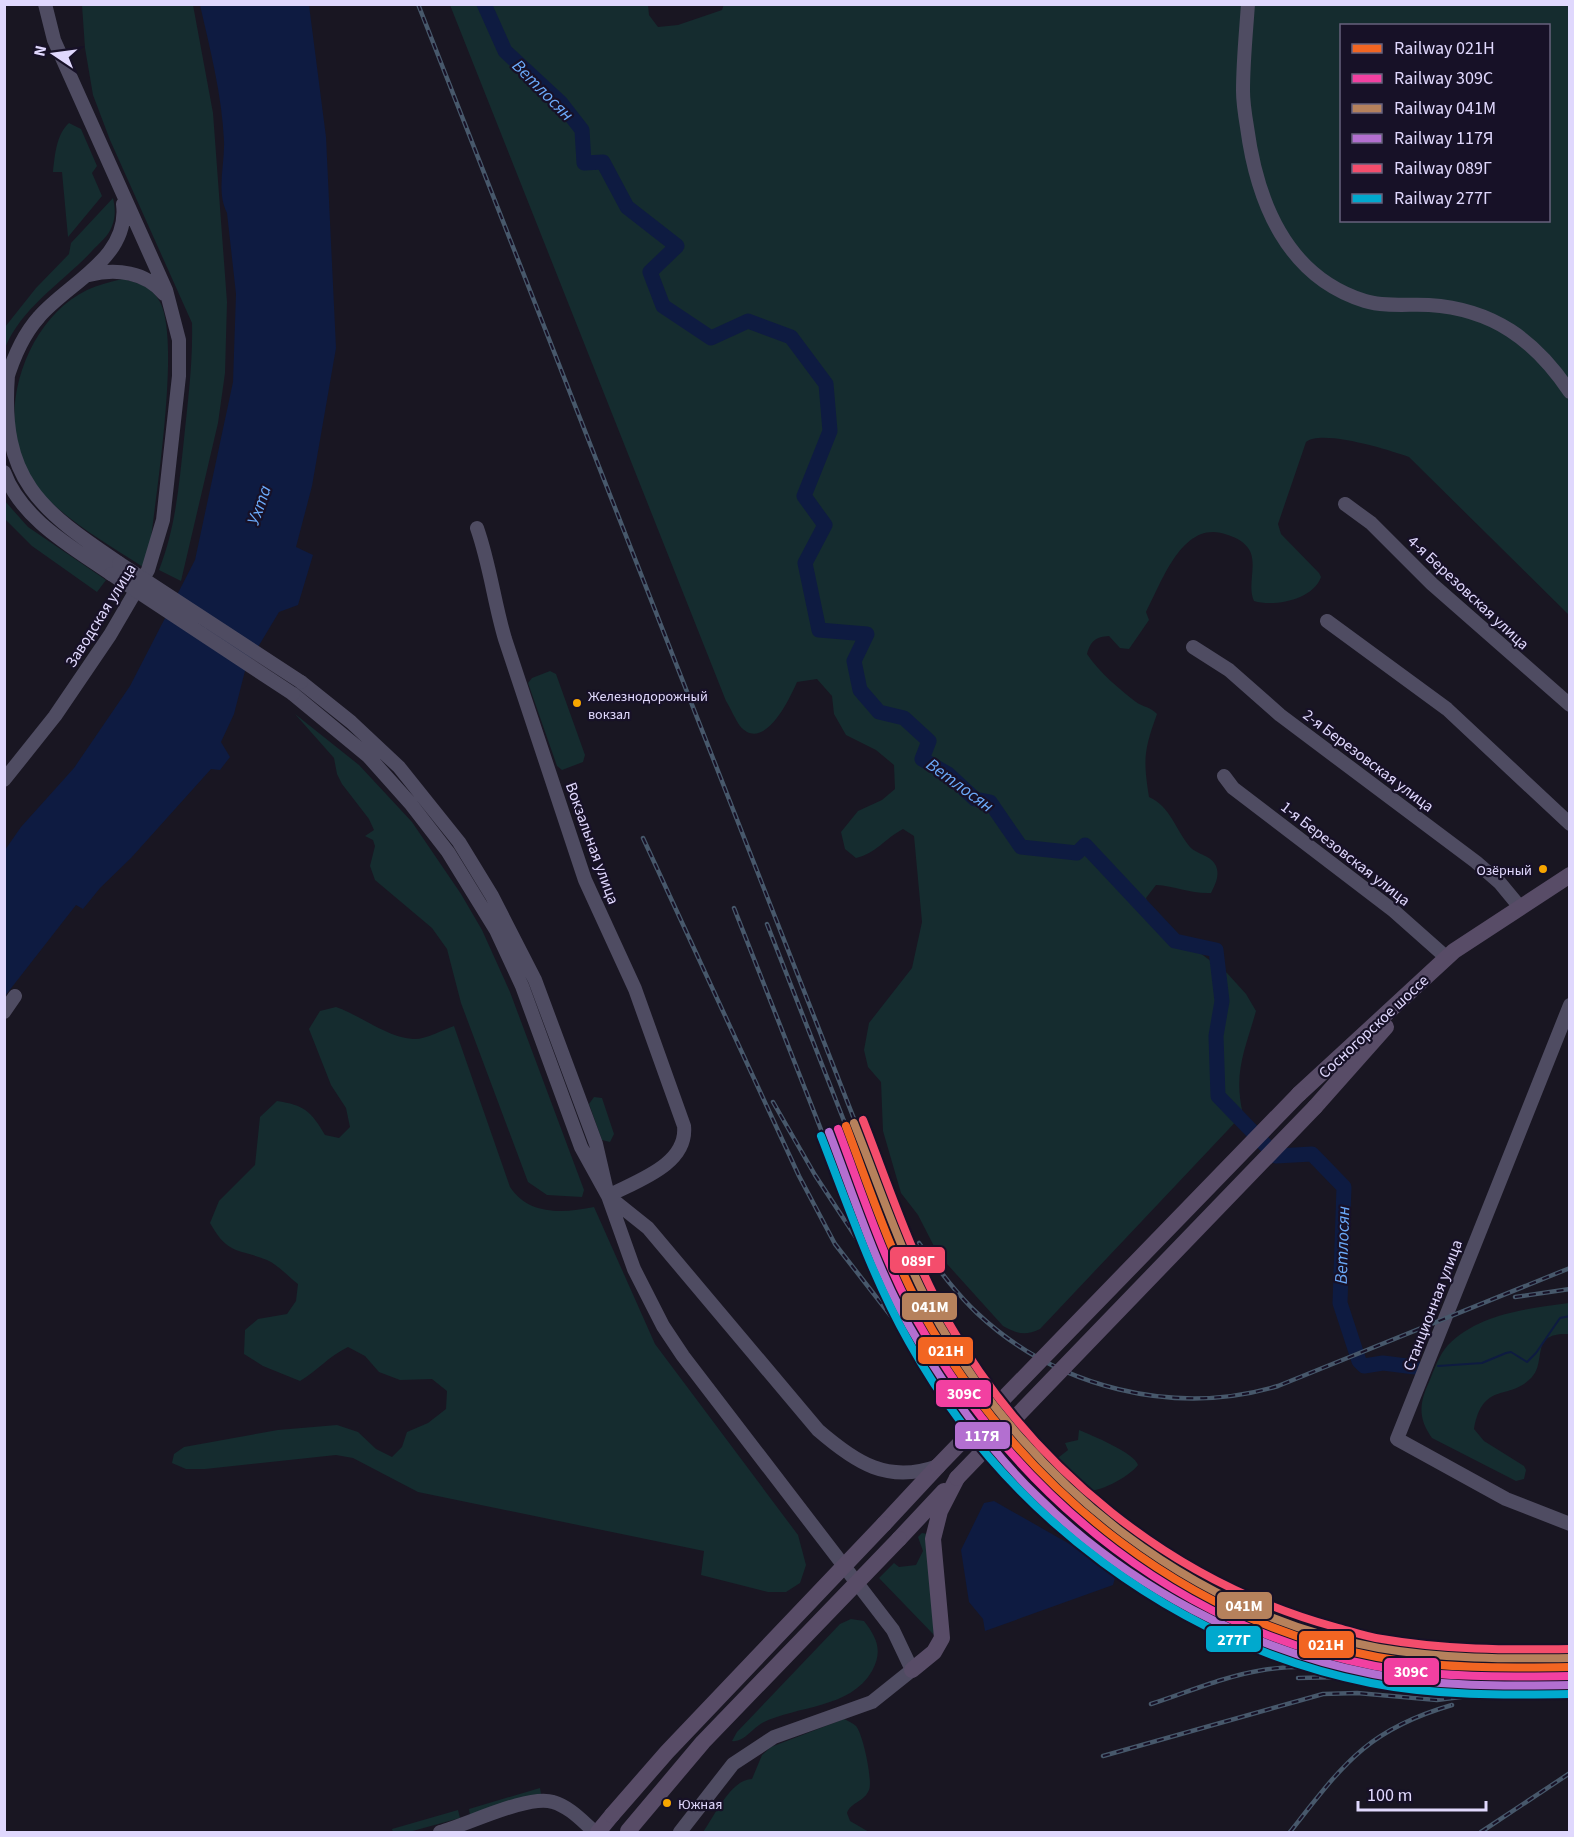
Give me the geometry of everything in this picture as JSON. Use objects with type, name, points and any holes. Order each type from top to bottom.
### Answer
[{"type":"main road","name":"Сосногорское шоссе","points":[[596,1833],[667,1752],[938,1466],[1299,1094],[1447,958],[1519,906],[1569,875]]},
{"type":"main road","name":"Сосногорское шоссе","points":[[627,1833],[703,1742],[1315,1107],[1447,958]]},
{"type":"main road","points":[[912,1670],[934,1652],[942,1638],[933,1539],[940,1511],[957,1478]]},
{"type":"street","name":"Заводская улица","points":[[4,780],[55,716],[110,635],[141,585],[155,554],[163,520],[179,376],[179,340],[171,304],[54,40],[45,4]]},
{"type":"street","points":[[1248,4],[1242,93],[1259,189],[1276,230],[1330,287],[1367,302],[1458,308],[1500,323],[1532,345],[1569,392]]},
{"type":"street","points":[[122,196],[122,224],[110,249],[90,275],[60,296],[34,322],[19,347],[6,382],[5,428],[8,449],[18,475],[34,498],[115,568],[293,694],[344,735],[390,779],[465,876],[496,930],[522,986],[581,1147],[608,1196],[648,1228],[827,1438],[852,1456],[883,1470],[908,1474],[938,1466]]},
{"type":"street","points":[[90,275],[111,272],[141,276],[157,285],[171,304]]},
{"type":"street","points":[[4,472],[18,498],[33,515],[66,543],[115,568],[301,682],[351,722],[399,767],[440,817],[476,868],[535,980],[596,1144],[608,1196],[634,1269],[668,1333],[893,1630],[912,1670],[872,1702],[774,1737],[733,1764],[680,1833]]},
{"type":"street","name":"4-я Березовская улица","points":[[1345,504],[1371,523],[1432,584],[1569,705]]},
{"type":"street","name":"Вокзальная улица","points":[[477,528],[489,565],[500,621],[585,880],[635,989],[684,1126],[684,1141],[678,1154],[647,1175],[608,1196]]},
{"type":"street","points":[[1327,621],[1447,708],[1569,824]]},
{"type":"street","name":"2-я Березовская улица","points":[[1193,647],[1229,670],[1280,715],[1476,862],[1500,883],[1519,906]]},
{"type":"street","name":"1-я Березовская улица","points":[[1224,777],[1233,788],[1394,911],[1447,958]]},
{"type":"street","points":[[4,1012],[15,996]]},
{"type":"street","name":"Станционная улица","points":[[1569,1005],[1397,1439],[1506,1499],[1569,1524]]},
{"type":"street","points":[[1553,1041],[1569,1035]]},
{"type":"street","points":[[448,1831],[523,1804],[552,1801],[570,1810],[596,1833]]},
{"type":"green space","points":[[724,4],[1569,5],[1569,615],[1409,457],[1356,442],[1326,438],[1306,442],[1278,524],[1281,534],[1319,573],[1321,577],[1317,585],[1292,600],[1272,603],[1254,601],[1251,589],[1253,563],[1246,545],[1228,535],[1212,532],[1198,535],[1186,544],[1167,570],[1146,612],[1149,620],[1129,649],[1120,648],[1109,636],[1097,638],[1092,642],[1087,654],[1097,667],[1130,697],[1157,714],[1146,755],[1149,797],[1163,806],[1190,847],[1214,862],[1217,870],[1211,893],[1156,885],[1146,898],[1154,919],[1227,973],[1246,994],[1256,1011],[1244,1050],[1240,1074],[1239,1086],[1243,1114],[1040,1329],[1030,1333],[1017,1332],[1003,1326],[938,1254],[918,1215],[901,1193],[883,1131],[881,1082],[868,1067],[864,1050],[869,1023],[912,968],[922,922],[914,836],[903,829],[870,853],[856,858],[845,849],[841,832],[858,811],[882,800],[895,789],[894,765],[876,750],[846,735],[834,714],[832,696],[817,679],[797,682],[789,700],[767,729],[758,733],[749,733],[736,720],[726,701],[450,5],[648,5],[649,15],[658,27],[678,25],[722,10]]},
{"type":"green space","points":[[82,5],[193,5],[213,113],[227,302],[225,373],[218,423],[181,581],[159,570],[173,522],[178,489],[190,381],[192,323],[110,140],[93,95],[85,48]]},
{"type":"green space","points":[[69,123],[81,129],[97,166],[92,173],[102,196],[68,237],[62,172],[53,172],[59,139]]},
{"type":"green space","points":[[113,198],[115,215],[109,233],[32,308],[12,333],[5,348],[5,327],[36,288],[69,254],[71,243]]},
{"type":"green space","points":[[122,279],[144,286],[153,292],[160,302],[166,322],[168,350],[165,421],[150,548],[143,567],[78,524],[47,499],[24,469],[14,421],[20,376],[28,355],[52,317],[69,301],[87,290]]},
{"type":"green space","points":[[4,500],[28,527],[106,580],[97,592],[32,546],[5,519]]},
{"type":"green space","points":[[550,671],[556,674],[585,755],[583,762],[562,770],[557,766],[528,683],[532,678]]},
{"type":"green space","points":[[295,714],[359,765],[412,822],[461,894],[482,930],[510,992],[584,1190],[582,1197],[547,1195],[528,1182],[461,1003],[447,949],[432,928],[375,880],[370,866],[375,846],[373,840],[365,836],[374,830],[369,819],[342,784],[337,774],[334,758]]},
{"type":"green space","points":[[336,1007],[393,1034],[413,1039],[423,1038],[454,1026],[510,1187],[527,1203],[537,1208],[559,1211],[594,1207],[655,1344],[798,1535],[806,1565],[800,1583],[786,1592],[768,1592],[701,1575],[704,1551],[418,1492],[353,1458],[336,1455],[205,1469],[186,1469],[172,1463],[174,1454],[184,1447],[278,1430],[337,1425],[358,1432],[376,1449],[392,1457],[402,1447],[407,1432],[428,1423],[446,1409],[447,1391],[432,1379],[400,1380],[379,1372],[365,1356],[348,1347],[300,1381],[263,1366],[244,1354],[245,1330],[258,1319],[287,1314],[296,1301],[298,1284],[271,1262],[228,1246],[210,1223],[219,1201],[255,1165],[260,1117],[277,1101],[306,1110],[325,1135],[339,1138],[350,1127],[346,1108],[331,1085],[309,1029],[320,1011]]},
{"type":"green space","points":[[594,1097],[602,1098],[614,1134],[610,1142],[602,1140],[589,1104]]},
{"type":"green space","points":[[1569,1303],[1569,1334],[1548,1338],[1541,1349],[1532,1377],[1514,1389],[1490,1398],[1478,1414],[1474,1429],[1484,1441],[1524,1466],[1526,1470],[1524,1479],[1516,1481],[1432,1438],[1424,1424],[1422,1404],[1437,1363],[1448,1345],[1461,1334],[1489,1319],[1521,1310]]},
{"type":"green space","points":[[1079,1430],[1121,1450],[1138,1465],[1129,1474],[1115,1482],[1100,1489],[1087,1491],[1072,1481],[1054,1461],[1068,1450],[1065,1443],[1078,1440]]},
{"type":"green space","points":[[922,1533],[927,1534],[934,1635],[879,1578],[894,1563],[899,1567],[916,1565],[923,1551],[918,1537]]},
{"type":"green space","points":[[851,1619],[864,1621],[877,1645],[875,1664],[862,1683],[851,1693],[776,1717],[762,1723],[740,1740],[732,1741],[737,1732],[840,1624]]},
{"type":"green space","points":[[844,1719],[855,1725],[859,1731],[870,1777],[867,1794],[851,1806],[847,1813],[850,1821],[869,1832],[703,1832],[730,1792],[737,1785],[752,1779],[762,1755],[771,1747]]},
{"type":"green space","points":[[540,1788],[541,1794],[470,1815],[469,1809]]},
{"type":"green space","points":[[458,1810],[460,1818],[409,1832],[393,1832],[392,1829]]},
{"type":"water","name":"Ухта","points":[[200,5],[309,5],[326,137],[336,348],[312,486],[296,547],[313,555],[298,605],[279,612],[246,667],[234,714],[221,742],[230,757],[220,770],[211,769],[83,909],[76,905],[5,996],[5,850],[21,827],[74,768],[130,686],[195,560],[233,382],[236,294],[227,213],[222,196],[223,124],[215,72]]},
{"type":"water","points":[[994,1501],[1117,1571],[1113,1585],[985,1631],[983,1619],[969,1602],[961,1550],[984,1503]]},
{"type":"waterway","name":"Ветлосян","points":[[484,4],[505,51],[561,103],[582,130],[584,163],[603,162],[627,207],[677,246],[650,272],[663,306],[711,338],[748,321],[791,337],[826,384],[830,431],[804,496],[825,525],[805,563],[819,630],[867,634],[854,661],[860,690],[879,712],[904,718],[929,741],[922,759],[948,774],[975,799],[990,802],[1021,847],[1077,853],[1085,845],[1175,941],[1216,950],[1222,1001],[1216,1036],[1218,1096],[1276,1156],[1312,1154],[1344,1187],[1340,1303],[1359,1361],[1364,1366],[1383,1363],[1415,1367]]},
{"type":"waterway","name":"Ветлосян","points":[[1438,1366],[1482,1363],[1511,1352],[1527,1362],[1536,1353],[1560,1318],[1570,1316]]},
{"type":"railway","points":[[418,4],[910,1262],[940,1328]]},
{"type":"railway","points":[[643,838],[799,1176],[835,1244],[936,1374],[1037,1491],[1083,1531],[1169,1588]]},
{"type":"railway","points":[[734,908],[840,1178],[871,1246]]},
{"type":"railway","points":[[767,924],[846,1126]]},
{"type":"railway","points":[[773,1102],[815,1175],[945,1373]]},
{"type":"railway","points":[[919,1243],[977,1313],[1009,1339],[1043,1360],[1080,1377],[1118,1389],[1158,1396],[1198,1398],[1238,1395],[1278,1386],[1570,1268]]},
{"type":"railway","points":[[1515,1297],[1570,1289]]},
{"type":"railway","points":[[1151,1704],[1235,1676],[1280,1668],[1330,1668],[1398,1675]]},
{"type":"railway","points":[[1298,1678],[1343,1677]]},
{"type":"railway","points":[[1385,1681],[1444,1688],[1480,1687]]},
{"type":"railway","points":[[1507,1692],[1570,1681]]},
{"type":"railway","points":[[1103,1756],[1323,1694],[1357,1693],[1437,1700],[1515,1690]]},
{"type":"railway","points":[[1290,1832],[1326,1787],[1359,1753],[1398,1726],[1452,1705]]},
{"type":"railway","points":[[1481,1832],[1570,1773]]},
{"type":"rail line","name":"089Г","points":[[863,1120],[912,1247],[934,1296],[981,1374],[1020,1424],[1063,1470],[1111,1512],[1162,1549],[1217,1581],[1275,1607],[1335,1627],[1406,1643],[1499,1649],[1570,1649]]},
{"type":"rail line","name":"041М","points":[[854,1123],[915,1276],[940,1325],[978,1384],[1022,1439],[1071,1489],[1125,1535],[1183,1574],[1246,1606],[1311,1631],[1379,1648],[1427,1654],[1498,1658],[1570,1658]]},
{"type":"rail line","name":"021Н","points":[[846,1126],[907,1282],[933,1331],[972,1390],[1016,1446],[1066,1497],[1120,1542],[1179,1581],[1242,1614],[1308,1640],[1377,1657],[1425,1664],[1570,1667]]},
{"type":"rail line","name":"309С","points":[[838,1129],[888,1261],[926,1336],[966,1396],[1011,1452],[1061,1504],[1115,1549],[1174,1589],[1237,1622],[1304,1648],[1375,1666],[1424,1673],[1570,1676]]},
{"type":"rail line","name":"117Я","points":[[829,1132],[891,1291],[944,1383],[988,1443],[1021,1480],[1073,1529],[1111,1559],[1151,1586],[1236,1631],[1281,1649],[1327,1663],[1373,1674],[1422,1681],[1496,1685],[1570,1685]]},
{"type":"rail line","name":"277Г","points":[[821,1136],[883,1292],[909,1342],[948,1405],[994,1463],[1046,1516],[1103,1563],[1165,1604],[1230,1638],[1299,1664],[1371,1683],[1421,1690],[1495,1694],[1570,1694]]},
{"type":"place","name":"Железнодорожный вокзал","points":[[577,703]]},
{"type":"place","name":"Озёрный","points":[[1543,869]]},
{"type":"place","name":"Южная","points":[[667,1803]]}]
